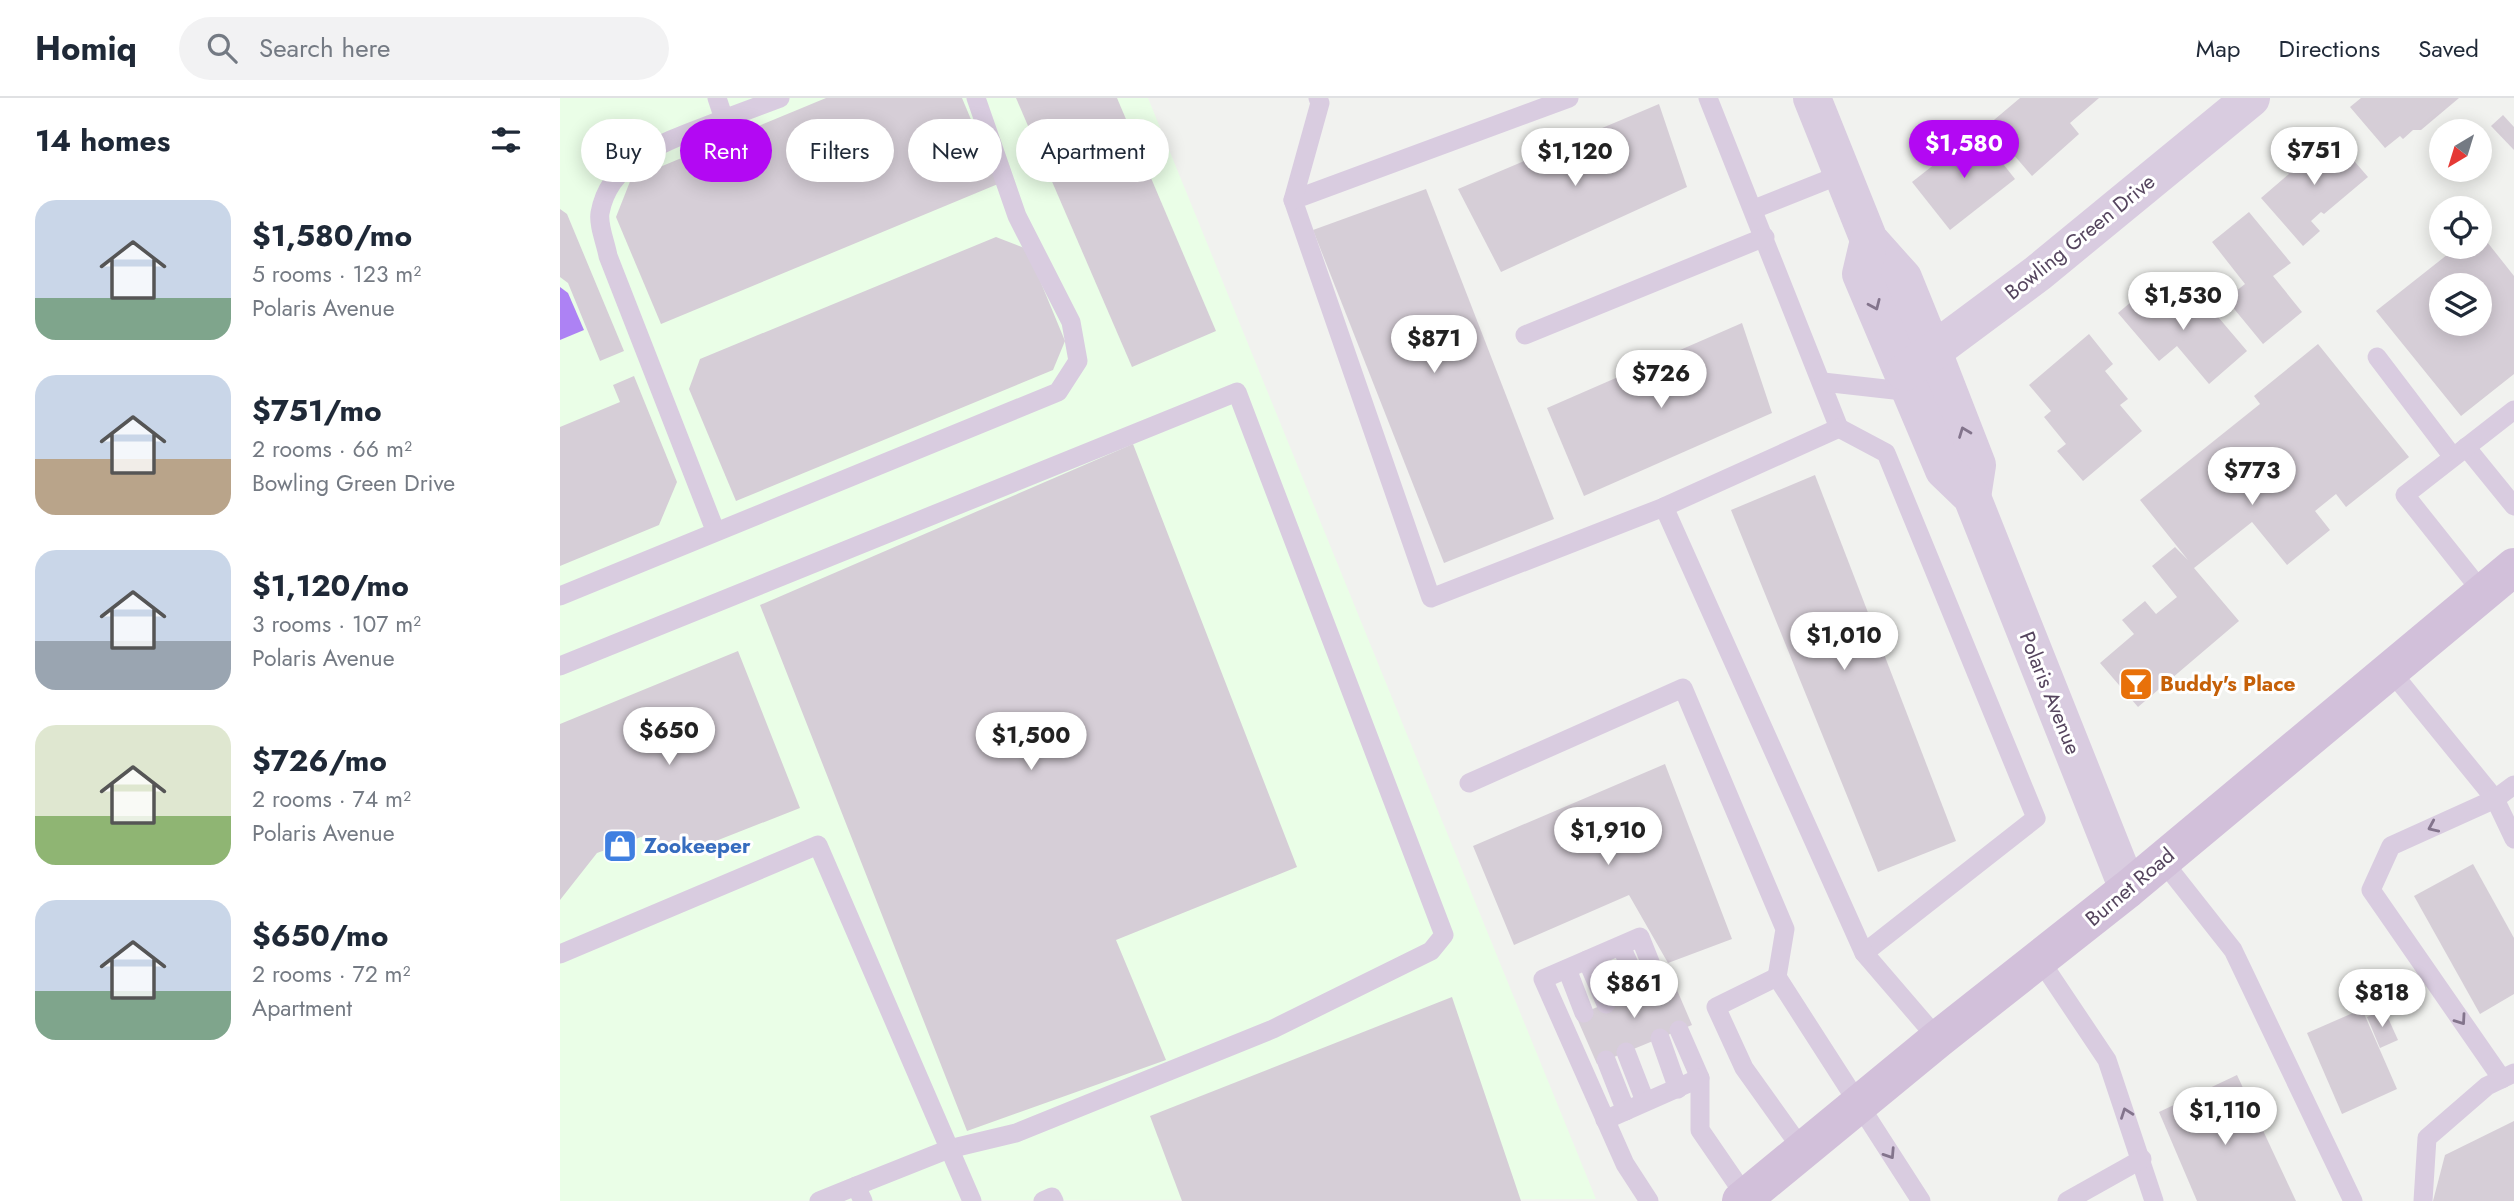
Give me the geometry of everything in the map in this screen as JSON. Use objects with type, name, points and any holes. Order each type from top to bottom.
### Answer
[{"type":"main road","name":"Burnet Road","points":[[1744,1199],[1860,1107],[1938,1039],[2128,889],[2514,567]]},
{"type":"street","name":"Polaris Avenue","points":[[1812,98],[1868,240],[1903,278],[1917,372],[1977,465],[1972,497],[2128,889]]},
{"type":"street","name":"Bowling Green Drive","points":[[1917,372],[2251,98]]},
{"type":"lane","points":[[717,98],[724,119],[780,98]]},
{"type":"lane","points":[[560,596],[715,530],[909,456],[1058,393],[1078,361],[1071,322],[1017,216],[976,98]]},
{"type":"lane","points":[[1318,98],[1320,103],[1293,200],[1431,598],[1664,508],[1839,428]]},
{"type":"lane","points":[[1293,200],[1569,98]]},
{"type":"lane","points":[[1708,98],[1755,209],[1839,428],[1886,453],[2036,818],[1864,953]]},
{"type":"lane","points":[[680,137],[647,150],[616,176],[600,214],[608,256],[715,530]]},
{"type":"lane","points":[[1755,209],[1842,174]]},
{"type":"lane","points":[[1525,335],[1765,237]]},
{"type":"lane","points":[[2376,357],[2459,452],[2514,506]]},
{"type":"lane","points":[[1823,382],[1917,372]]},
{"type":"lane","points":[[560,666],[1237,392],[1444,934],[1432,951],[1273,1029],[1016,1133],[949,1149],[860,1194],[819,1201]]},
{"type":"lane","points":[[2483,593],[2405,495],[2514,410]]},
{"type":"lane","points":[[1664,508],[1864,953],[1938,1039]]},
{"type":"lane","points":[[2390,670],[2495,799],[2514,839]]},
{"type":"lane","points":[[1469,783],[1683,688],[1785,929],[1777,978],[1921,1201]]},
{"type":"lane","points":[[2423,1201],[2427,1138],[2487,1086],[2508,1076],[2371,890],[2391,846],[2495,799],[2514,785]]},
{"type":"lane","points":[[560,954],[818,845],[972,1201]]},
{"type":"lane","points":[[2162,860],[2233,950],[2353,1201]]},
{"type":"lane","points":[[1621,946],[1649,986],[1640,937],[1544,979],[1625,1164],[1649,1201]]},
{"type":"lane","points":[[1587,960],[1606,1004]]},
{"type":"lane","points":[[2040,960],[2107,1060],[2154,1201]]},
{"type":"lane","points":[[1567,969],[1584,1013]]},
{"type":"lane","points":[[1777,978],[1716,1007],[1744,1068],[1804,1152]]},
{"type":"lane","points":[[1679,1030],[1700,1078],[1700,1130],[1744,1199]]},
{"type":"lane","points":[[1660,1038],[1678,1088]]},
{"type":"lane","points":[[1626,1052],[1645,1101]]},
{"type":"lane","points":[[1606,1060],[1626,1111]]},
{"type":"lane","points":[[1605,1120],[1700,1078]]},
{"type":"lane","points":[[2067,1201],[2142,1159]]},
{"type":"lane","points":[[1043,1201],[1052,1197],[1054,1201]]},
{"type":"shaded area","points":[[560,98],[1148,98],[1157,119],[1016,119],[1016,182],[1169,182],[1169,150],[1596,1199],[560,1201]]},
{"type":"shaded area","points":[[560,287],[568,293],[584,330],[560,340]]},
{"type":"building","points":[[826,98],[962,98],[971,119],[908,119],[908,182],[998,184],[661,324],[616,217],[630,182],[666,182],[666,164],[680,159],[680,182],[772,182],[772,120]]},
{"type":"building","points":[[1016,98],[1117,98],[1126,119],[1025,119]]},
{"type":"building","points":[[2020,98],[2099,98],[2070,123],[2079,134],[2032,176],[1988,125]]},
{"type":"building","points":[[2361,98],[2459,98],[2434,119],[2429,119],[2429,123],[2421,130],[2413,130],[2403,139],[2400,136],[2385,148],[2350,107]]},
{"type":"building","points":[[1659,104],[1687,187],[1501,272],[1458,189]]},
{"type":"building","points":[[2503,115],[2514,127],[2514,150],[2492,127]]},
{"type":"building","points":[[1977,131],[2015,179],[1950,230],[1912,182]]},
{"type":"building","points":[[2330,133],[2368,177],[2324,214],[2321,212],[2311,221],[2320,231],[2303,246],[2261,198],[2289,174],[2286,170]]},
{"type":"building","points":[[1052,182],[1153,182],[1216,331],[1132,367]]},
{"type":"building","points":[[1426,189],[1554,519],[1444,563],[1313,230]]},
{"type":"building","points":[[560,209],[567,214],[624,351],[600,361],[568,283],[560,277]]},
{"type":"building","points":[[2249,212],[2291,263],[2273,276],[2302,312],[2263,344],[2226,299],[2245,284],[2212,242]]},
{"type":"building","points":[[996,237],[1027,249],[1065,341],[1053,370],[736,501],[689,389],[700,359]]},
{"type":"building","points":[[2492,248],[2514,276],[2514,374],[2461,416],[2376,311],[2442,259],[2492,259]]},
{"type":"building","points":[[2156,281],[2189,319],[2207,304],[2247,351],[2209,384],[2177,346],[2159,361],[2118,313]]},
{"type":"building","points":[[1742,323],[1772,413],[1584,496],[1547,408]]},
{"type":"building","points":[[2089,334],[2113,364],[2105,371],[2128,399],[2120,405],[2142,431],[2083,481],[2057,451],[2066,444],[2044,417],[2051,411],[2029,385]]},
{"type":"building","points":[[2318,344],[2409,457],[2346,507],[2336,494],[2315,511],[2330,530],[2287,565],[2252,522],[2194,568],[2239,621],[2138,707],[2100,663],[2134,634],[2122,620],[2145,601],[2156,614],[2177,597],[2152,566],[2175,547],[2188,560],[2140,500],[2260,404],[2254,396]]},
{"type":"building","points":[[634,376],[677,482],[659,525],[560,566],[560,427],[620,402],[613,385]]},
{"type":"building","points":[[1133,444],[1297,867],[1116,940],[1166,1060],[967,1131],[760,605]]},
{"type":"building","points":[[1815,475],[1956,841],[1878,872],[1731,510]]},
{"type":"building","points":[[738,651],[800,808],[698,848],[641,837],[597,853],[560,900],[560,724]]},
{"type":"building","points":[[1665,764],[1732,939],[1668,963],[1629,895],[1514,945],[1473,846]]},
{"type":"building","points":[[2473,864],[2514,938],[2514,994],[2480,1014],[2414,896]]},
{"type":"building","points":[[1671,976],[1692,1025],[1597,1064],[1576,1016]]},
{"type":"building","points":[[1452,997],[1521,1201],[1182,1201],[1150,1116]]},
{"type":"building","points":[[2362,1009],[2397,1089],[2342,1114],[2307,1033]]},
{"type":"building","points":[[2384,1009],[2398,1040],[2380,1048],[2367,1017]]},
{"type":"building","points":[[2237,1075],[2296,1201],[2197,1201],[2159,1112]]},
{"type":"building","points":[[2514,1121],[2514,1201],[2433,1201],[2445,1155]]},
{"type":"place","name":"Buddy's Place","points":[[2136,684]]},
{"type":"place","name":"Zookeeper","points":[[620,846]]}]
